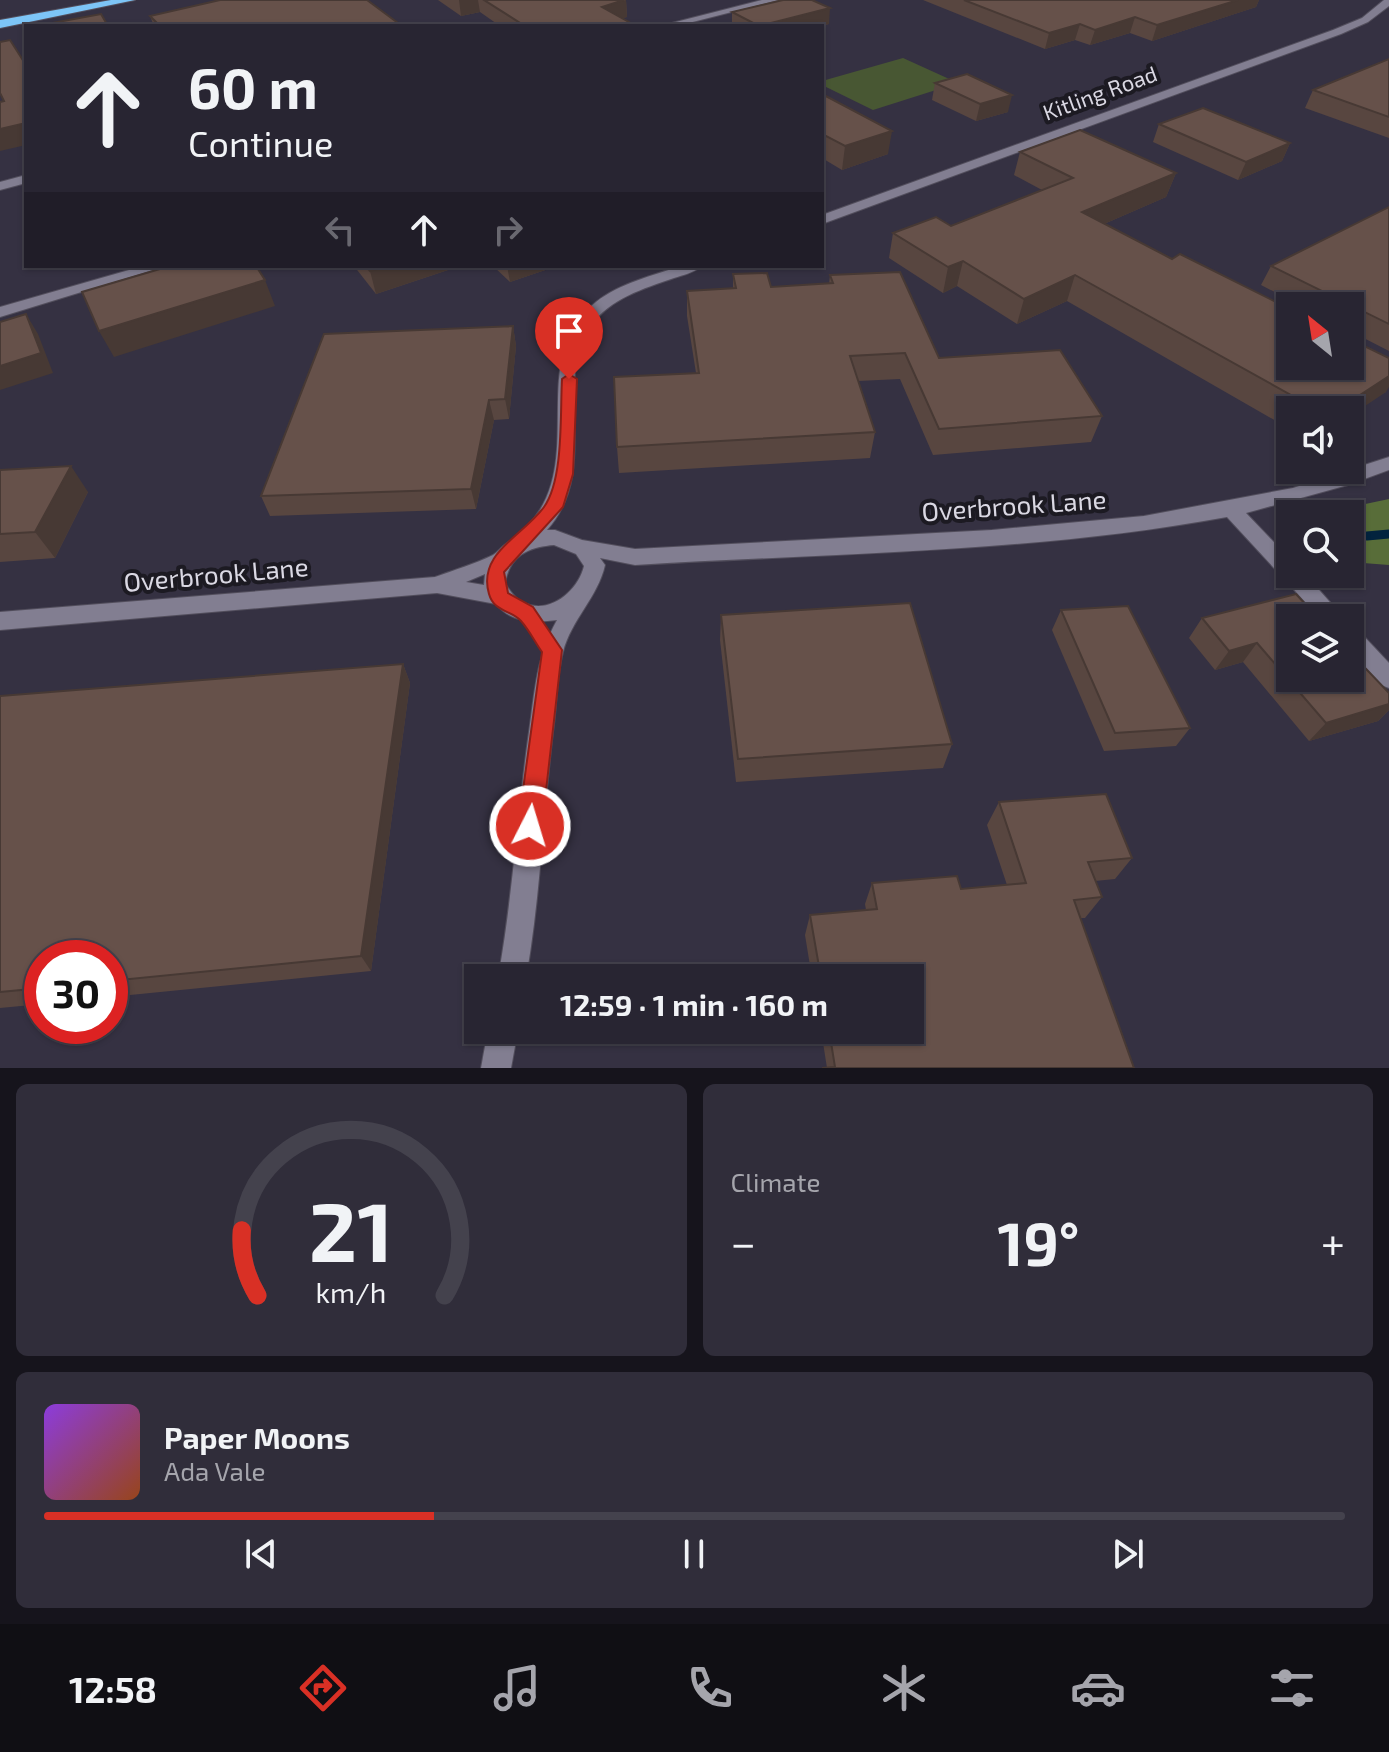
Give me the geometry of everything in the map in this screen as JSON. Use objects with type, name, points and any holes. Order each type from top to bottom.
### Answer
[{"type":"highway","points":[[0,17],[94,0]]},
{"type":"highway","points":[[0,24],[129,0]]},
{"type":"street","points":[[673,24],[774,0]]},
{"type":"street","name":"Kitling Road","points":[[824,219],[1337,32],[1365,20],[1389,1]]},
{"type":"street","points":[[0,186],[24,180]]},
{"type":"street","points":[[0,312],[152,268]]},
{"type":"street","points":[[576,603],[544,614],[526,613],[506,604],[494,585],[500,560],[524,542],[554,507],[565,474],[571,347],[582,323],[601,305],[689,268]]},
{"type":"street","name":"Overbrook Lane","points":[[576,544],[635,557],[1101,529],[1232,510],[1353,478],[1389,463]]},
{"type":"street","points":[[514,964],[523,916],[532,796],[552,650],[576,603],[593,582],[595,569],[554,507]]},
{"type":"street","points":[[1232,510],[1276,557]]},
{"type":"street","points":[[524,542],[539,538],[576,544]]},
{"type":"street","name":"Overbrook Lane","points":[[593,582],[635,557]]},
{"type":"street","name":"Overbrook Lane","points":[[437,585],[500,560]]},
{"type":"street","name":"Overbrook Lane","points":[[0,621],[437,585],[499,596]]},
{"type":"street","points":[[1305,588],[1320,604]]},
{"type":"street","points":[[526,613],[552,650]]},
{"type":"street","points":[[1364,651],[1389,678]]},
{"type":"street","points":[[496,1068],[500,1044]]},
{"type":"green space","points":[[903,58],[958,83],[873,110],[824,86],[824,80]]},
{"type":"green space","points":[[1389,499],[1389,565],[1364,563],[1364,504]]},
{"type":"building","points":[[220,0],[367,0],[399,24],[158,24],[150,16]]},
{"type":"building","points":[[484,0],[624,0],[602,7],[632,24],[522,24]]},
{"type":"building","points":[[783,0],[812,0],[830,8],[767,24],[755,24],[732,12]]},
{"type":"building","points":[[964,0],[1238,0],[1157,25],[1135,17],[1095,30],[1080,24],[1049,33]]},
{"type":"building","points":[[101,14],[107,24],[47,24]]},
{"type":"building","points":[[10,40],[24,62],[24,123],[0,129],[0,102],[4,101],[0,93],[0,42]]},
{"type":"building","points":[[1389,59],[1389,117],[1313,90]]},
{"type":"building","points":[[967,74],[1012,95],[980,104],[935,83]]},
{"type":"building","points":[[824,95],[892,131],[845,146],[824,135]]},
{"type":"building","points":[[1203,108],[1290,143],[1246,162],[1159,124]]},
{"type":"building","points":[[1080,130],[1176,173],[1082,212],[1172,259],[1180,254],[1276,302],[1276,380],[1364,380],[1364,346],[1389,358],[1389,376],[1358,396],[1293,396],[1075,275],[1024,299],[963,261],[948,267],[893,233],[936,217],[951,226],[1073,178],[1020,152]]},
{"type":"building","points":[[1389,207],[1389,324],[1364,312],[1364,292],[1324,292],[1271,266]]},
{"type":"building","points":[[163,268],[257,268],[265,280],[99,331],[82,292]]},
{"type":"building","points":[[900,272],[939,358],[1060,350],[1102,416],[939,429],[905,353],[850,356],[875,432],[617,447],[614,377],[699,373],[687,291],[736,288],[733,274],[767,273],[771,287],[833,283],[830,275]]},
{"type":"building","points":[[26,314],[41,353],[0,366],[0,322]]},
{"type":"building","points":[[513,326],[505,399],[489,400],[471,489],[261,496],[324,334]]},
{"type":"building","points":[[71,466],[35,532],[0,534],[0,470]]},
{"type":"building","points":[[1296,594],[1305,604],[1276,604],[1276,665],[1257,643],[1229,651],[1202,618]]},
{"type":"building","points":[[910,603],[952,744],[738,759],[721,615]]},
{"type":"building","points":[[1128,606],[1190,728],[1115,733],[1061,610]]},
{"type":"building","points":[[403,664],[361,956],[128,979],[128,940],[24,940],[24,990],[0,992],[0,696]]},
{"type":"building","points":[[1364,667],[1389,693],[1389,704],[1326,723],[1299,692],[1364,692]]},
{"type":"building","points":[[1106,794],[1132,858],[1088,862],[1102,897],[1074,900],[1134,1068],[822,1068],[835,1067],[831,1044],[924,1044],[924,964],[819,964],[810,915],[877,909],[872,883],[957,876],[961,889],[1026,883],[999,802]]},
{"type":"waterway","points":[[1367,536],[1389,534]]},
{"type":"route","points":[[530,826],[552,650],[526,613],[506,604],[499,596],[494,585],[495,572],[500,560],[524,542],[554,507],[565,474],[569,379]]}]
